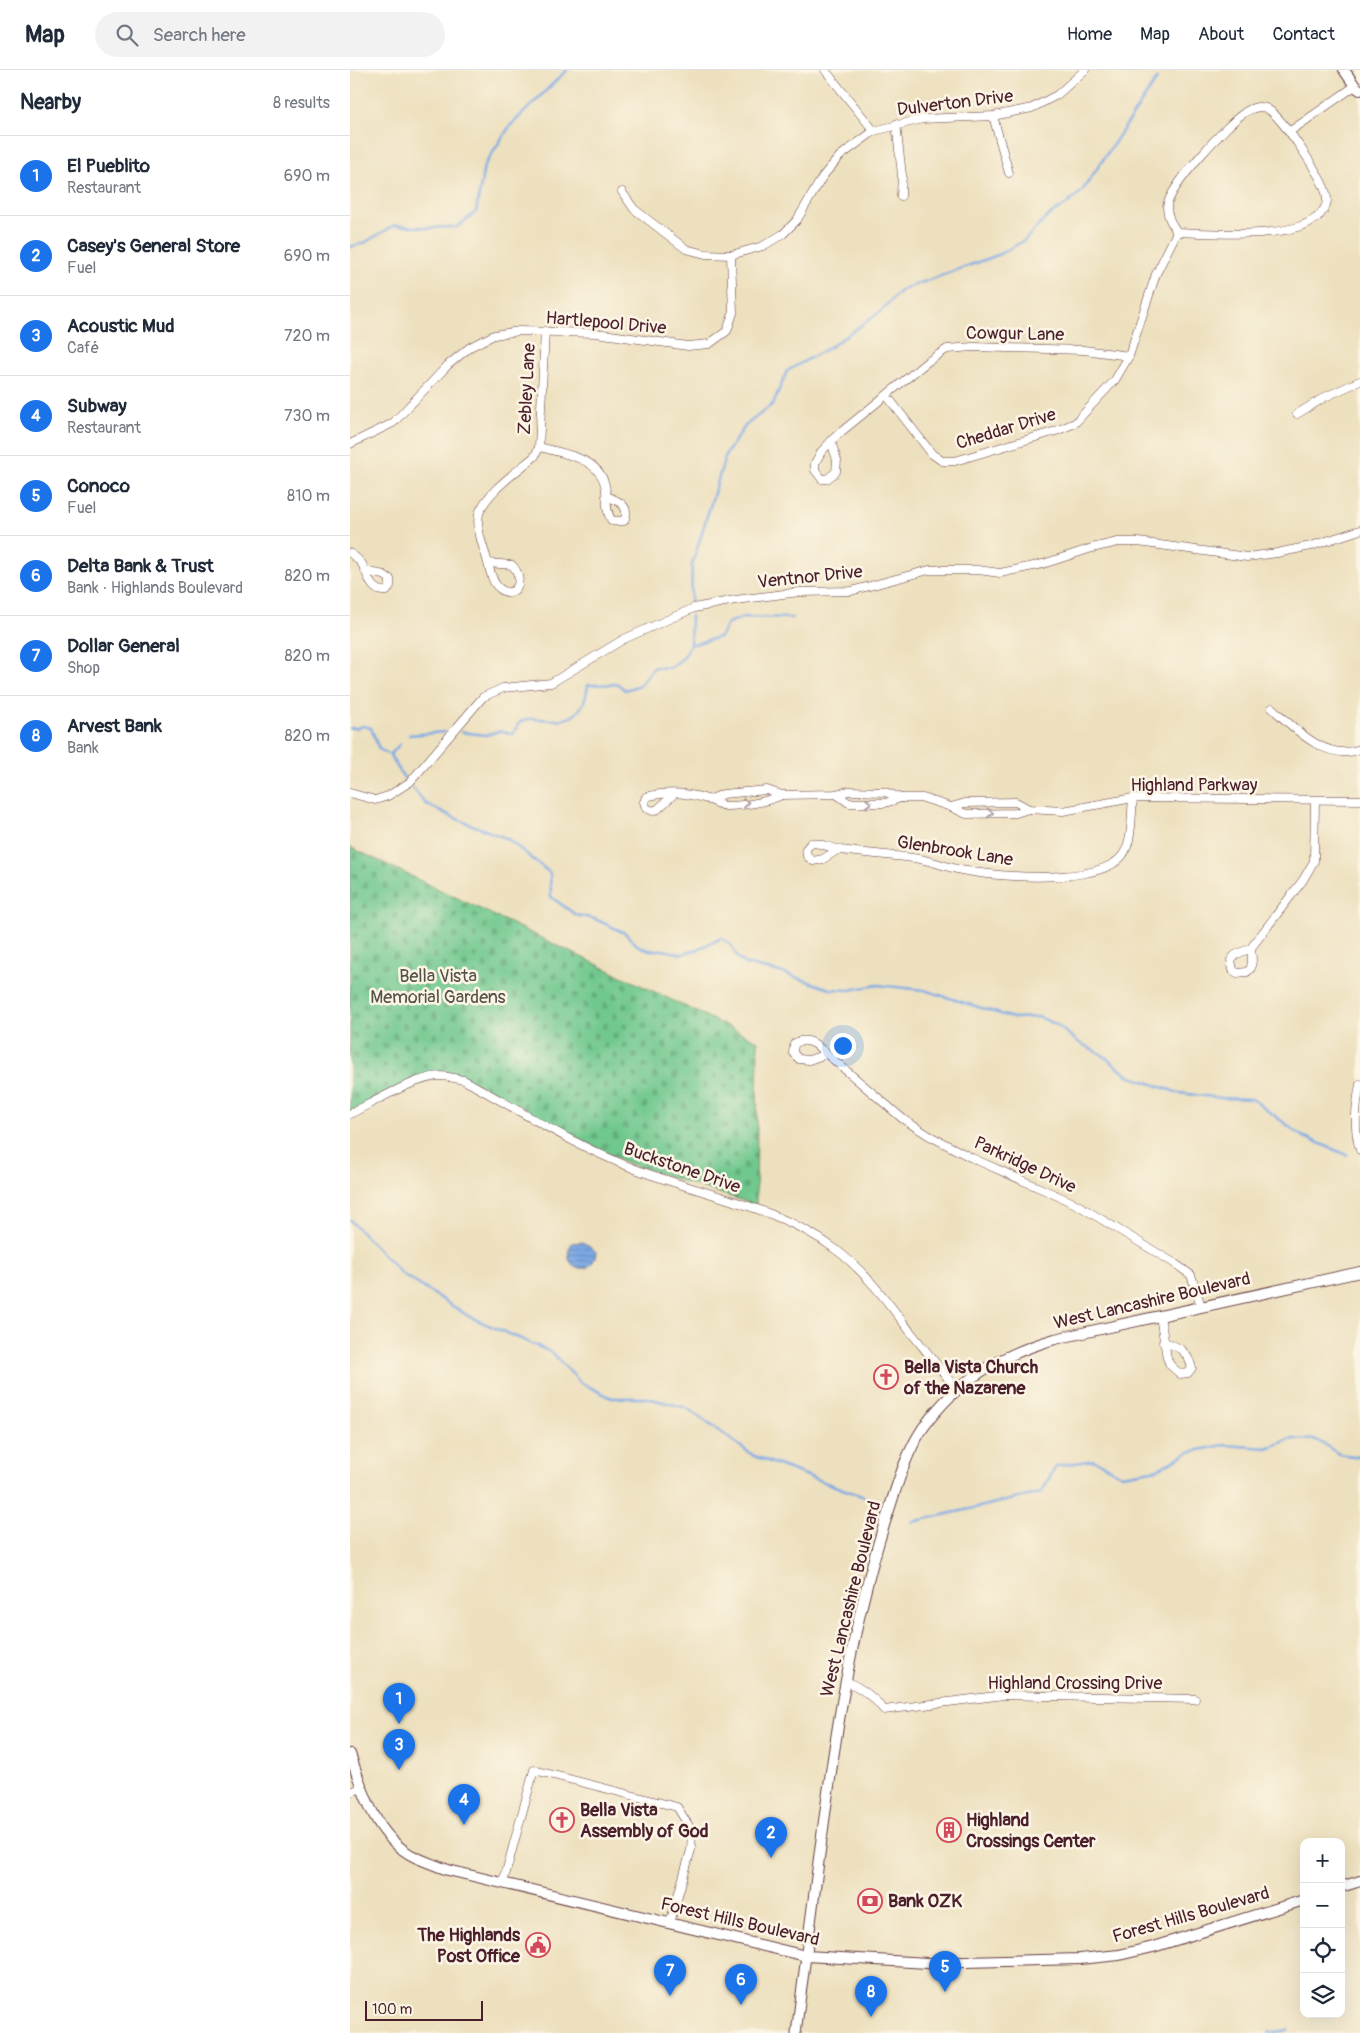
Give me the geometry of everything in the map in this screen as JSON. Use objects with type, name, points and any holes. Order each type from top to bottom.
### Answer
[{"type":"main road","points":[[1344,70],[1357,88]]},
{"type":"main road","name":"West Lancashire Boulevard","points":[[806,1956],[837,1727],[856,1633],[876,1550],[909,1450],[924,1427],[956,1389],[995,1362],[1027,1347],[1201,1306],[1360,1272]]},
{"type":"main road","name":"Forest Hills Boulevard","points":[[350,1754],[362,1788],[382,1828],[397,1845],[415,1857],[448,1870],[806,1956],[939,1963],[1080,1959],[1119,1955],[1152,1947],[1300,1901]]},
{"type":"main road","points":[[1345,1886],[1360,1881]]},
{"type":"street","points":[[825,70],[874,131]]},
{"type":"street","name":"Dulverton Drive","points":[[622,192],[634,209],[686,249],[705,254],[731,255],[763,246],[783,234],[797,220],[823,176],[840,156],[874,131],[922,119],[993,116],[1032,108],[1057,95],[1084,70]]},
{"type":"street","points":[[1289,132],[1357,88]]},
{"type":"street","points":[[1265,108],[1270,110],[1289,132],[1318,174],[1325,188],[1327,198],[1325,208],[1317,218],[1289,229],[1263,233],[1177,232],[1169,218],[1167,208],[1169,197],[1222,132],[1242,114],[1250,109],[1265,108]]},
{"type":"street","points":[[993,116],[1009,173]]},
{"type":"street","points":[[896,124],[902,175],[901,196]]},
{"type":"street","name":"Cheddar Drive","points":[[887,396],[932,454],[942,461],[955,461],[1056,432],[1075,423],[1116,380],[1130,356],[1156,274],[1177,232]]},
{"type":"street","name":"Hartlepool Drive","points":[[350,444],[392,423],[448,365],[470,347],[494,335],[518,331],[596,333],[688,346],[709,344],[726,331],[733,313],[731,255]]},
{"type":"street","name":"Zebley Lane","points":[[545,331],[539,447],[582,458],[593,466],[605,480],[606,496]]},
{"type":"street","name":"Cowgur Lane","points":[[887,396],[927,362],[947,349],[973,347],[1084,350],[1130,356]]},
{"type":"street","points":[[1297,414],[1325,397],[1360,381]]},
{"type":"street","points":[[831,442],[887,396]]},
{"type":"street","points":[[488,563],[512,565],[518,571],[520,579],[517,587],[511,592],[503,592],[496,586],[488,563],[480,532],[479,515],[487,499],[535,456],[539,447]]},
{"type":"street","name":"Ventnor Drive","points":[[350,793],[375,800],[388,796],[410,782],[442,747],[468,712],[483,697],[503,688],[552,683],[624,639],[694,608],[735,600],[800,592],[851,591],[929,570],[978,570],[1000,573],[1043,564],[1092,548],[1118,542],[1138,542],[1247,557],[1311,546],[1360,530]]},
{"type":"street","points":[[350,553],[361,563],[366,571]]},
{"type":"street","points":[[1272,708],[1309,740],[1324,748],[1350,753],[1360,748]]},
{"type":"street","name":"Highland Parkway","points":[[709,800],[723,794],[768,790],[782,795],[836,794],[849,791],[885,792],[901,798],[923,798],[966,814],[1016,813],[1029,809],[1063,811],[1133,798],[1360,800]]},
{"type":"street","name":"Highland Parkway","points":[[674,794],[693,795],[724,806],[770,800],[782,795]]},
{"type":"street","name":"Glenbrook Lane","points":[[839,849],[921,859],[966,871],[1022,876],[1068,876],[1111,865],[1122,856],[1129,841],[1133,798]]},
{"type":"street","points":[[1251,948],[1303,880],[1314,861],[1315,801]]},
{"type":"street","name":"Parkridge Drive","points":[[826,1054],[903,1120],[928,1135],[1076,1204],[1174,1262],[1192,1275],[1201,1306]]},
{"type":"street","name":"Buckstone Drive","points":[[350,1114],[411,1084],[440,1076],[464,1080],[602,1156],[670,1182],[791,1222],[836,1250],[862,1273],[890,1304],[956,1389]]},
{"type":"street","points":[[1360,1084],[1356,1106],[1356,1138],[1360,1150]]},
{"type":"street","points":[[1160,1316],[1163,1342]]},
{"type":"street","name":"Highland Crossing Drive","points":[[846,1681],[862,1688],[884,1710],[1004,1695],[1194,1699]]},
{"type":"street","points":[[503,1883],[534,1770],[677,1807],[692,1830],[691,1850],[670,1924]]},
{"type":"street","points":[[350,1792],[362,1788]]},
{"type":"street","points":[[796,2033],[806,1956]]},
{"type":"green space","name":"Bella Vista Memorial Gardens","points":[[350,847],[758,1041],[756,1205],[630,1164],[460,1076],[448,1073],[350,1111]]},
{"type":"water","points":[[582,1242],[596,1252],[589,1266],[583,1268],[572,1264],[569,1259],[572,1243]]},
{"type":"waterway","points":[[350,247],[364,243],[395,225],[427,228],[457,227],[476,212],[484,166],[510,126],[567,70]]},
{"type":"waterway","points":[[691,602],[692,565],[726,454],[746,425],[773,404],[787,371],[830,347],[880,312],[901,290],[998,255],[1025,240],[1047,217],[1082,191],[1157,79]]},
{"type":"waterway","points":[[690,645],[691,616]]},
{"type":"waterway","points":[[461,732],[486,735],[500,731],[513,734],[519,723],[525,720],[560,720],[569,718],[577,713],[583,704],[588,685],[618,684],[625,690],[640,685],[654,667],[670,668],[683,658],[690,645],[720,637],[728,623],[744,617],[792,618]]},
{"type":"waterway","points":[[350,728],[363,726],[371,728],[379,749],[390,755],[404,778]]},
{"type":"waterway","points":[[409,735],[445,732]]},
{"type":"waterway","points":[[390,755],[400,744]]},
{"type":"waterway","points":[[413,788],[426,804],[457,819],[508,839],[550,873],[551,897],[576,915],[595,919],[625,933],[637,945],[648,950],[663,950],[682,954],[722,938],[730,944],[738,958],[745,964],[780,972],[830,989],[849,990],[878,985],[924,990],[1013,1018],[1039,1017],[1057,1025],[1078,1042],[1101,1054],[1129,1076],[1179,1093],[1252,1099],[1302,1136],[1347,1155]]},
{"type":"waterway","points":[[350,1220],[402,1274],[470,1317],[551,1352],[581,1383],[612,1398],[647,1398],[687,1408],[754,1456],[867,1498]]},
{"type":"waterway","points":[[912,1522],[1041,1493],[1056,1466],[1094,1460],[1122,1475],[1158,1469],[1189,1452],[1224,1445],[1267,1448],[1291,1439],[1317,1440],[1339,1454],[1360,1457]]},
{"type":"waterway","points":[[1269,2033],[1288,2030]]},
{"type":"place","name":"Bella Vista Church of the Nazarene","points":[[886,1377]]},
{"type":"place","name":"El Pueblito","points":[[399,1724]]},
{"type":"place","name":"Acoustic Mud","points":[[399,1770]]},
{"type":"place","name":"Bella Vista Assembly of God","points":[[562,1820]]},
{"type":"place","name":"Subway","points":[[464,1825]]},
{"type":"place","name":"Highland Crossings Center","points":[[949,1830]]},
{"type":"place","name":"Casey's General Store","points":[[771,1858]]},
{"type":"place","name":"Bank OZK","points":[[870,1901]]},
{"type":"place","name":"The Highlands Post Office","points":[[538,1945]]},
{"type":"place","name":"Conoco","points":[[945,1992]]},
{"type":"place","name":"Dollar General","points":[[670,1996]]},
{"type":"place","name":"Delta Bank & Trust","points":[[741,2005]]},
{"type":"place","name":"Arvest Bank","points":[[871,2017]]}]
